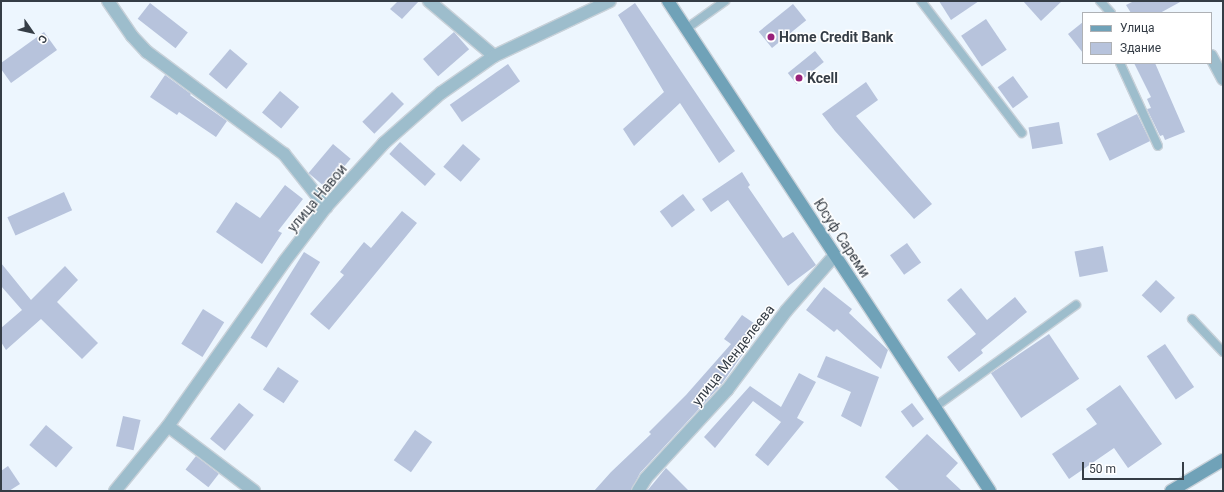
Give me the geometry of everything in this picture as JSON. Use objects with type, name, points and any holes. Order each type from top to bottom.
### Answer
[{"type":"main road","name":"Юсуф Сареми","points":[[668,1],[990,491]]},
{"type":"main road","points":[[1171,491],[1223,460]]},
{"type":"street","points":[[108,1],[132,36],[147,52],[284,154],[326,207]]},
{"type":"street","points":[[429,1],[494,56]]},
{"type":"street","name":"улица Навои","points":[[115,491],[168,426],[284,262],[326,207],[384,143],[441,93],[494,56],[610,1]]},
{"type":"street","points":[[1212,58],[1223,79]]},
{"type":"street","name":"улица Менделеева","points":[[638,491],[646,478],[727,390],[786,311],[835,255]]},
{"type":"street","points":[[168,426],[254,491]]},
{"type":"lane","points":[[686,28],[725,1]]},
{"type":"lane","points":[[921,1],[1022,133]]},
{"type":"lane","points":[[1100,1],[1110,12]]},
{"type":"lane","points":[[1120,64],[1158,146]]},
{"type":"lane","points":[[935,407],[1076,305]]},
{"type":"lane","points":[[1192,319],[1223,352]]},
{"type":"building","points":[[398,1],[419,1],[402,19],[390,9]]},
{"type":"building","points":[[939,1],[979,1],[951,20]]},
{"type":"building","points":[[1023,1],[1062,1],[1041,21]]},
{"type":"building","points":[[1134,1],[1182,1],[1162,12],[1130,12],[1126,5]]},
{"type":"building","points":[[150,3],[188,33],[176,48],[138,19]]},
{"type":"building","points":[[635,3],[735,151],[719,163],[680,103],[634,146],[623,129],[664,92],[618,15]]},
{"type":"building","points":[[793,4],[806,20],[772,48],[759,32]]},
{"type":"building","points":[[986,19],[1007,50],[982,66],[961,36]]},
{"type":"building","points":[[1082,23],[1082,52],[1068,34]]},
{"type":"building","points":[[44,32],[57,50],[11,83],[1,69],[1,63]]},
{"type":"building","points":[[454,32],[469,49],[438,76],[423,59]]},
{"type":"building","points":[[230,49],[248,64],[226,89],[209,74]]},
{"type":"building","points":[[815,51],[824,62],[797,84],[788,73]]},
{"type":"building","points":[[508,64],[520,81],[462,122],[450,105]]},
{"type":"building","points":[[1134,64],[1155,64],[1185,132],[1165,140],[1163,135],[1160,136],[1147,109],[1151,108],[1147,99],[1151,97]]},
{"type":"building","points":[[165,75],[227,121],[216,137],[179,112],[177,115],[150,97]]},
{"type":"building","points":[[1013,76],[1028,97],[1013,108],[998,87]]},
{"type":"building","points":[[866,82],[878,100],[856,116],[932,204],[914,219],[835,131],[822,114]]},
{"type":"building","points":[[280,91],[299,107],[281,129],[262,112]]},
{"type":"building","points":[[392,92],[404,104],[374,134],[362,122]]},
{"type":"building","points":[[1137,114],[1150,141],[1110,161],[1097,134]]},
{"type":"building","points":[[1059,122],[1063,144],[1032,149],[1028,127]]},
{"type":"building","points":[[400,142],[436,174],[425,186],[389,154]]},
{"type":"building","points":[[333,144],[351,159],[326,188],[309,173]]},
{"type":"building","points":[[463,144],[480,159],[461,182],[443,167]]},
{"type":"building","points":[[742,172],[750,185],[748,187],[783,238],[793,232],[816,265],[788,286],[728,200],[711,212],[702,199]]},
{"type":"building","points":[[285,185],[303,199],[278,231],[282,233],[262,264],[216,232],[236,202],[260,218]]},
{"type":"building","points":[[64,192],[72,210],[15,235],[7,217]]},
{"type":"building","points":[[683,194],[695,210],[672,227],[660,211]]},
{"type":"building","points":[[402,211],[417,223],[329,330],[310,314],[344,275],[340,272],[364,242],[371,248]]},
{"type":"building","points":[[907,243],[921,262],[904,275],[890,255]]},
{"type":"building","points":[[1103,246],[1108,272],[1079,277],[1075,252]]},
{"type":"building","points":[[304,252],[320,262],[267,348],[250,338]]},
{"type":"building","points":[[1,263],[31,300],[65,266],[78,280],[57,302],[98,343],[82,359],[41,319],[6,350],[1,342],[1,328],[22,310],[1,286]]},
{"type":"building","points":[[1156,280],[1175,298],[1161,313],[1142,295]]},
{"type":"building","points":[[824,287],[852,309],[849,313],[888,350],[881,369],[837,329],[834,332],[806,310]]},
{"type":"building","points":[[961,288],[987,320],[1015,297],[1027,312],[981,350],[983,353],[959,372],[947,357],[976,334],[947,300]]},
{"type":"building","points":[[203,309],[224,322],[202,357],[181,344]]},
{"type":"building","points":[[742,315],[761,328],[721,385],[640,473],[631,491],[594,491],[611,472],[651,434],[649,432],[686,395],[731,344],[724,339]]},
{"type":"building","points":[[1049,334],[1079,379],[1021,418],[991,373]]},
{"type":"building","points":[[1165,344],[1194,387],[1176,399],[1147,356]]},
{"type":"building","points":[[826,356],[879,377],[861,427],[841,416],[851,392],[817,377]]},
{"type":"building","points":[[278,367],[299,381],[284,403],[263,389]]},
{"type":"building","points":[[799,373],[816,382],[797,418],[804,422],[768,466],[755,455],[781,422],[753,401],[715,448],[704,437],[750,386],[781,407]]},
{"type":"building","points":[[1120,385],[1162,444],[1128,468],[1114,448],[1069,479],[1052,454],[1097,424],[1086,409]]},
{"type":"building","points":[[239,403],[254,415],[225,451],[210,439]]},
{"type":"building","points":[[912,403],[924,419],[913,427],[901,411]]},
{"type":"building","points":[[123,416],[141,420],[134,450],[116,446]]},
{"type":"building","points":[[46,425],[73,447],[56,467],[29,445]]},
{"type":"building","points":[[415,430],[432,442],[411,472],[394,460]]},
{"type":"building","points":[[927,434],[958,463],[946,476],[962,491],[900,491],[885,477]]},
{"type":"building","points":[[196,456],[219,474],[208,487],[186,469]]},
{"type":"building","points":[[8,466],[20,484],[9,491],[1,491],[1,471]]},
{"type":"building","points":[[666,468],[689,491],[647,491]]},
{"type":"place","name":"Home Credit Bank","points":[[771,37]]},
{"type":"place","name":"Kcell","points":[[799,78]]}]
